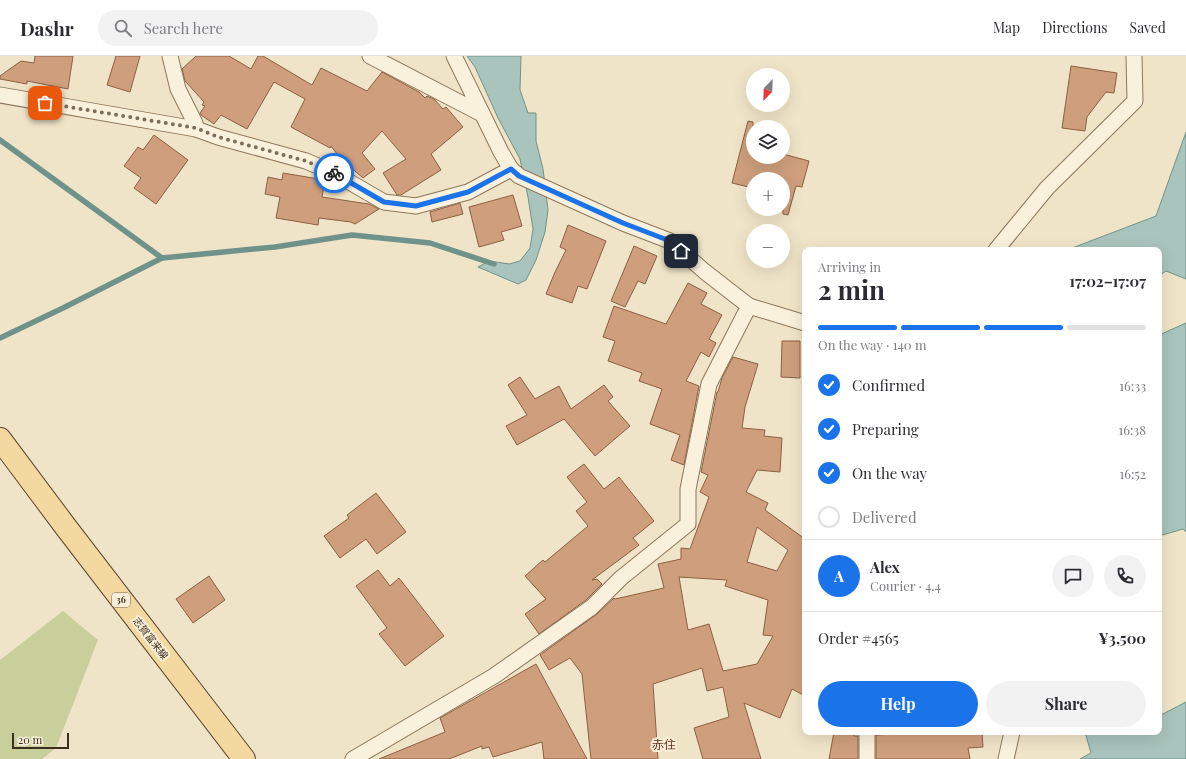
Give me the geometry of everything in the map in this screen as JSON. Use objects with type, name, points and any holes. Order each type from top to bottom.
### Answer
[{"type":"main road","name":"志賀富来線","points":[[0,439],[64,526],[244,759]]},
{"type":"street","points":[[170,56],[178,89],[196,128]]},
{"type":"street","points":[[370,56],[482,114]]},
{"type":"street","points":[[454,56],[501,152],[515,173],[623,223],[670,241],[704,271],[749,306],[802,322]]},
{"type":"street","points":[[998,247],[1047,188],[1135,101],[1134,56]]},
{"type":"street","points":[[0,96],[196,128],[218,137],[306,161],[334,173],[384,202],[416,206],[468,192],[515,173]]},
{"type":"street","points":[[353,759],[494,676],[592,607],[621,578],[688,524],[688,489],[709,384],[749,306]]},
{"type":"street","points":[[867,735],[867,759]]},
{"type":"street","points":[[1006,759],[1011,735]]},
{"type":"green space","points":[[63,611],[98,640],[56,748],[42,759],[0,759],[0,660]]},
{"type":"water","points":[[467,56],[521,56],[520,90],[528,113],[536,113],[536,141],[543,169],[548,210],[545,232],[536,260],[526,280],[518,284],[478,267],[489,261],[509,264],[520,261],[530,248],[533,229],[520,159],[498,118],[475,67]]},
{"type":"water","points":[[1186,132],[1186,279],[1166,271],[1162,274],[1162,247],[1075,247],[1156,216]]},
{"type":"water","points":[[1186,323],[1186,532],[1183,529],[1162,535],[1162,334]]},
{"type":"water","points":[[1186,702],[1186,759],[1080,759],[1091,753],[1086,735],[1162,735],[1162,714]]},
{"type":"building","points":[[35,56],[73,56],[68,89],[27,81],[27,84],[0,79],[0,76],[21,61],[34,63]]},
{"type":"building","points":[[116,56],[140,56],[130,92],[107,85]]},
{"type":"building","points":[[196,56],[229,56],[251,69],[258,56],[263,56],[312,85],[321,68],[367,91],[382,72],[419,92],[425,98],[427,96],[434,99],[443,109],[446,107],[463,127],[431,154],[441,170],[401,195],[397,195],[383,173],[406,159],[382,131],[362,153],[375,169],[363,178],[340,158],[331,146],[330,148],[291,127],[305,99],[274,82],[247,129],[221,115],[214,124],[201,115],[200,113],[205,106],[202,105],[204,102],[185,81],[182,69]]},
{"type":"building","points":[[1071,66],[1117,73],[1114,93],[1106,92],[1087,117],[1085,131],[1062,128]]},
{"type":"building","points":[[746,129],[746,164],[790,164],[790,156],[809,161],[802,187],[796,186],[790,208],[790,172],[746,172],[746,186],[732,183]]},
{"type":"building","points":[[154,135],[188,160],[156,204],[134,188],[141,178],[124,166],[138,147],[143,150]]},
{"type":"building","points":[[283,173],[325,180],[322,197],[369,204],[379,209],[355,224],[351,222],[319,218],[318,225],[276,218],[280,197],[265,194],[268,177],[282,180]]},
{"type":"building","points":[[513,195],[522,226],[501,232],[504,240],[479,247],[469,207]]},
{"type":"building","points":[[460,203],[463,214],[432,222],[430,212]]},
{"type":"building","points":[[568,225],[606,241],[587,289],[578,286],[572,303],[546,294],[566,250],[560,247]]},
{"type":"building","points":[[634,246],[657,256],[645,284],[638,281],[625,307],[611,301]]},
{"type":"building","points":[[688,283],[707,293],[701,304],[722,315],[709,339],[716,343],[709,357],[701,352],[686,381],[699,386],[684,465],[671,460],[680,435],[650,424],[662,389],[639,381],[642,373],[608,361],[615,341],[603,337],[614,306],[666,324]]},
{"type":"building","points":[[782,341],[800,341],[800,378],[781,377]]},
{"type":"building","points":[[733,357],[758,364],[745,407],[742,428],[765,430],[764,436],[782,438],[780,472],[757,470],[746,492],[768,503],[765,510],[802,537],[802,694],[792,689],[780,718],[744,703],[761,759],[703,759],[694,728],[729,717],[723,687],[707,691],[702,668],[653,684],[658,759],[591,759],[582,674],[570,658],[549,670],[540,655],[597,614],[614,598],[664,588],[658,564],[681,559],[681,548],[690,549],[709,497],[700,492],[708,475],[701,472],[722,378]],"holes":[[[757,527],[788,550],[777,571],[747,562]],[[679,577],[727,580],[725,586],[768,600],[763,635],[773,636],[757,664],[723,671],[709,624],[688,630]]]},
{"type":"building","points":[[520,377],[535,399],[559,386],[571,409],[604,385],[613,397],[608,401],[630,426],[595,456],[564,419],[517,445],[506,426],[527,415],[508,385]]},
{"type":"building","points":[[584,464],[604,489],[619,477],[654,521],[633,538],[639,545],[592,580],[597,579],[602,584],[586,600],[539,634],[525,614],[546,599],[525,576],[543,560],[545,562],[588,526],[576,511],[587,502],[567,477]]},
{"type":"building","points":[[376,493],[406,532],[377,554],[366,539],[340,558],[324,536],[349,518],[347,515]]},
{"type":"building","points":[[378,570],[390,586],[399,578],[444,636],[405,666],[379,634],[387,628],[356,586]]},
{"type":"building","points":[[209,576],[225,600],[193,623],[176,599]]},
{"type":"building","points":[[536,664],[587,759],[544,759],[542,742],[493,757],[489,747],[482,749],[482,746],[449,759],[379,759],[445,732],[440,718]]},
{"type":"building","points":[[833,735],[858,736],[858,759],[829,759]]},
{"type":"building","points":[[876,735],[982,735],[983,747],[968,748],[970,759],[876,759]]},
{"type":"waterway","points":[[0,140],[162,258]]},
{"type":"waterway","points":[[0,338],[162,258],[275,247],[352,235],[430,243],[494,264]]},
{"type":"way so far","points":[[45,103],[196,128],[218,137],[306,161],[334,173]]},
{"type":"district","name":"赤住","points":[[664,745]]},
{"type":"route","points":[[334,173],[384,202],[416,206],[468,192],[511,169],[519,176],[623,223],[670,241],[681,251]]}]
